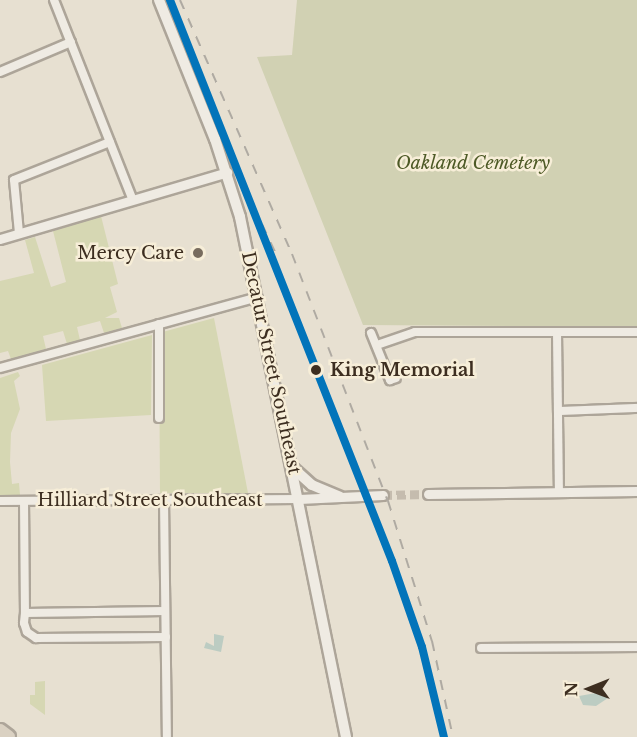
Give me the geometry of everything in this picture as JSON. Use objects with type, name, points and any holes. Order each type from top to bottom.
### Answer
[{"type":"highway","points":[[0,731],[8,737]]},
{"type":"main road","name":"Decatur Street Southeast","points":[[159,0],[227,172],[257,297],[293,467],[346,737]]},
{"type":"main road","points":[[293,467],[312,485],[340,497]]},
{"type":"street","points":[[54,0],[132,198]]},
{"type":"street","points":[[0,72],[71,42]]},
{"type":"street","points":[[19,233],[14,180],[110,142]]},
{"type":"street","points":[[0,239],[132,198],[227,172]]},
{"type":"street","points":[[0,368],[257,297]]},
{"type":"street","points":[[159,324],[159,418]]},
{"type":"street","points":[[377,345],[415,332],[637,332]]},
{"type":"street","points":[[371,333],[390,380],[396,378]]},
{"type":"street","points":[[557,333],[559,492]]},
{"type":"street","points":[[558,411],[637,408]]},
{"type":"street","points":[[428,494],[637,491]]},
{"type":"street","points":[[299,499],[383,495]]},
{"type":"street","name":"Hilliard Street Southeast","points":[[0,501],[299,499]]},
{"type":"street","points":[[164,500],[167,737]]},
{"type":"street","points":[[24,501],[25,630],[36,638],[166,637]]},
{"type":"street","points":[[26,613],[165,611]]},
{"type":"street","points":[[482,648],[637,647]]},
{"type":"green space","name":"Oakland Cemetery","points":[[297,0],[637,0],[637,327],[363,325],[257,57],[292,55]]},
{"type":"green space","points":[[101,216],[118,284],[110,287],[117,312],[105,318],[119,318],[122,328],[104,333],[100,321],[77,327],[80,340],[67,344],[63,331],[43,336],[46,349],[11,359],[8,351],[0,353],[0,281],[34,273],[25,240],[35,237],[51,287],[66,282],[53,231]]},
{"type":"green space","points":[[214,318],[248,493],[160,493],[159,333]]},
{"type":"green space","points":[[152,335],[151,415],[46,421],[42,365]]},
{"type":"green space","points":[[18,372],[20,376],[14,381],[20,409],[11,433],[10,462],[12,484],[19,483],[20,495],[0,495],[0,378]]},
{"type":"green space","points":[[45,681],[45,715],[30,704],[30,695],[35,695],[35,682]]},
{"type":"shaded area","points":[[214,634],[224,636],[221,652],[204,648],[206,642],[214,646]]},
{"type":"shaded area","points":[[596,693],[608,698],[596,706],[583,705],[579,696]]},
{"type":"tunnel","points":[[383,495],[428,494]]},
{"type":"railway","points":[[180,0],[292,254],[388,501],[432,641],[453,737]]},
{"type":"railway","points":[[245,188],[276,254]]},
{"type":"transit line","points":[[170,0],[392,561],[422,647],[444,737]]},
{"type":"place","name":"Mercy Care","points":[[198,253]]},
{"type":"place","name":"King Memorial","points":[[316,370]]}]
